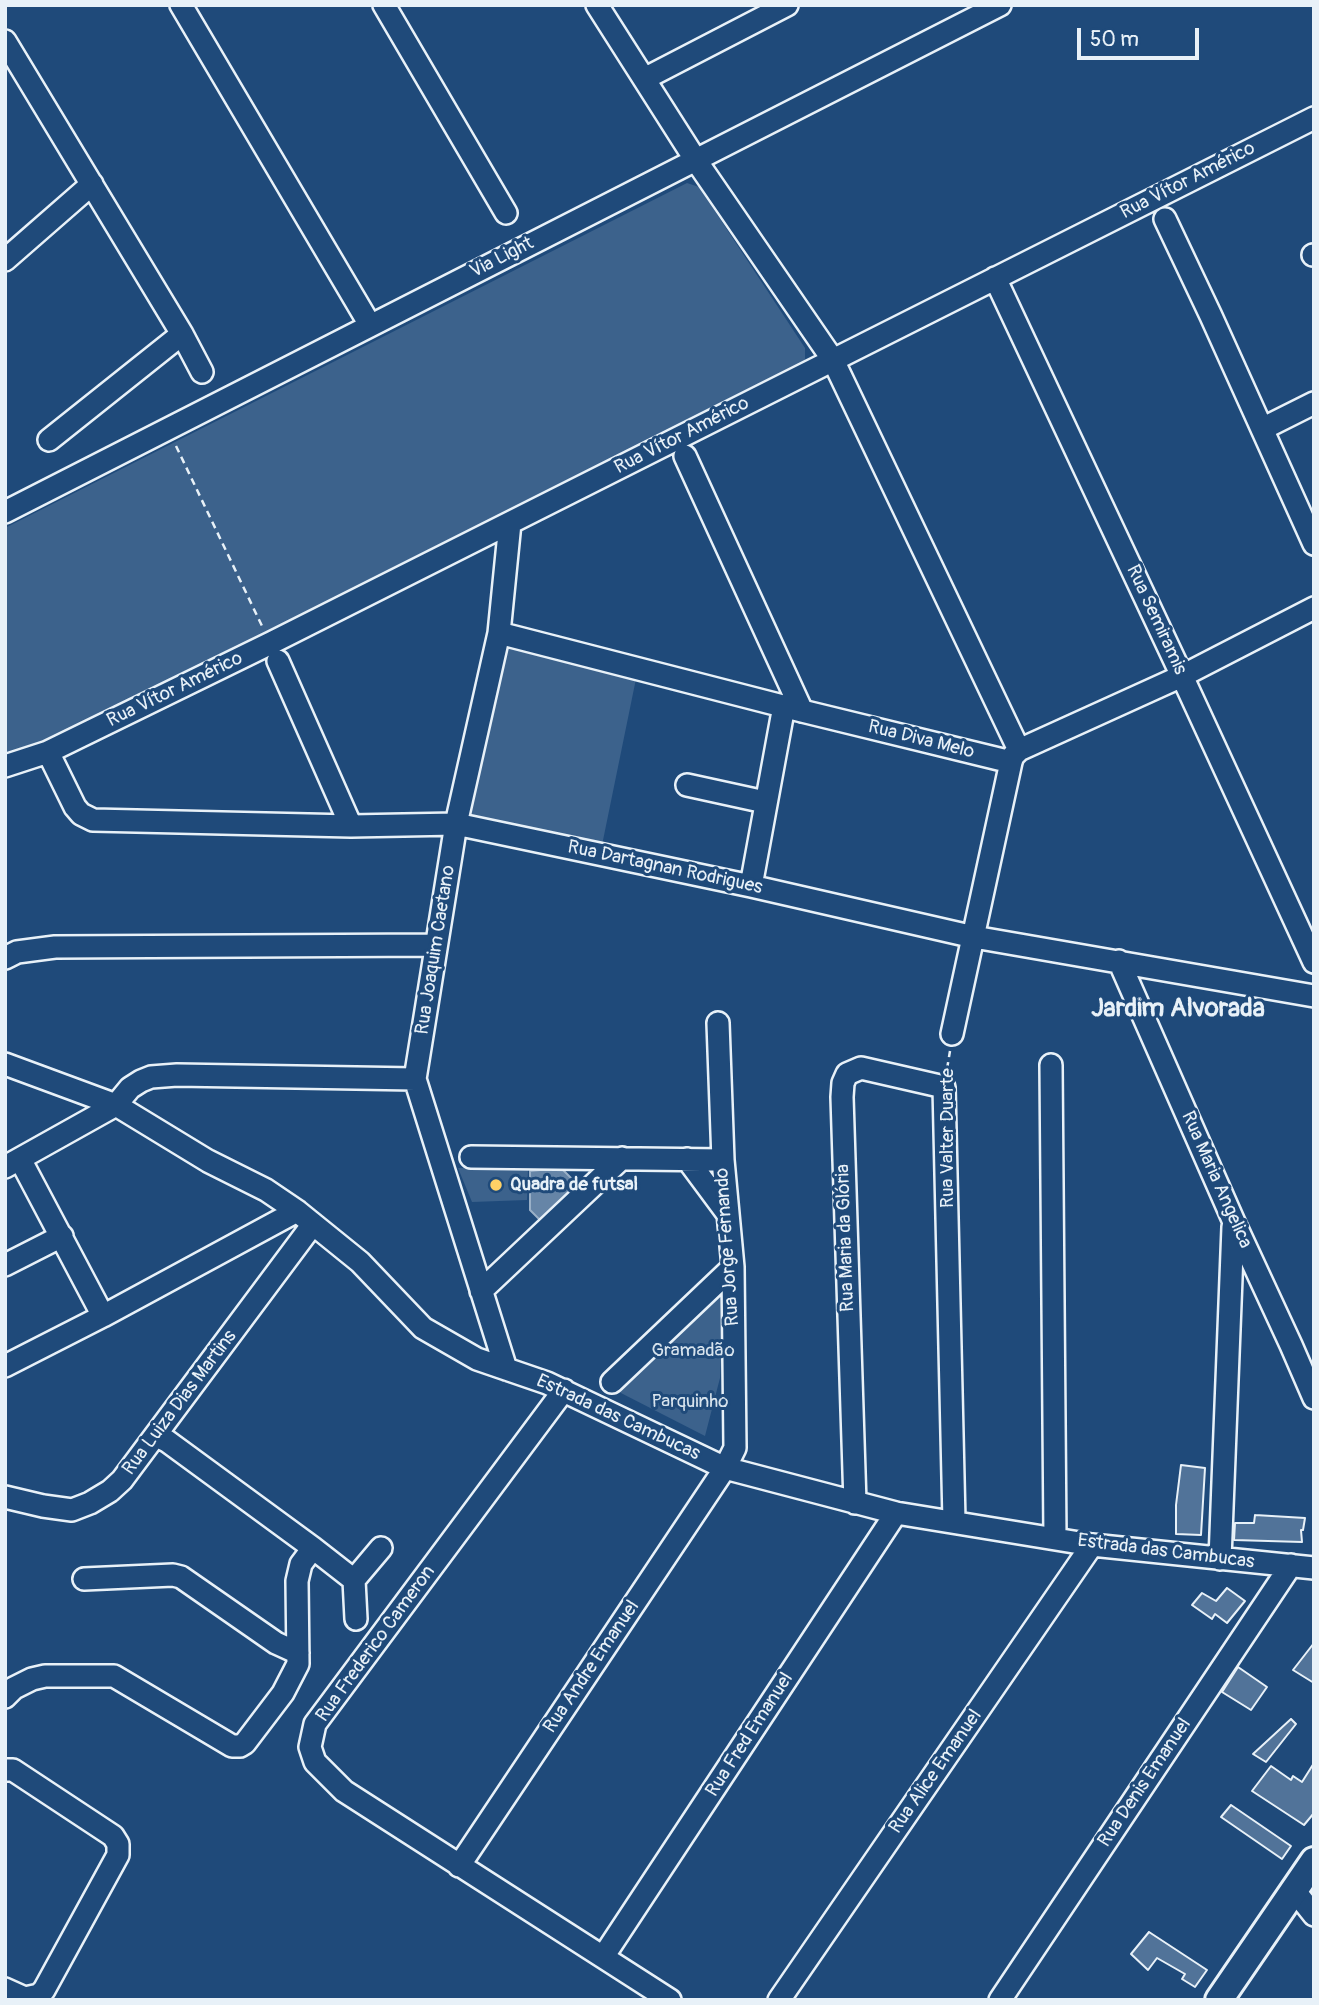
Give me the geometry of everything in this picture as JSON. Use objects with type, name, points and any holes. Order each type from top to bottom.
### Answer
[{"type":"main road","points":[[1219,2000],[1314,1861]]},
{"type":"street","points":[[181,5],[370,325]]},
{"type":"street","points":[[384,5],[506,213]]},
{"type":"street","points":[[597,5],[695,159],[833,360],[1015,756],[952,1034]]},
{"type":"street","points":[[644,79],[787,5]]},
{"type":"street","name":"Via Light","points":[[5,512],[1000,5]]},
{"type":"street","points":[[5,42],[182,334],[202,372]]},
{"type":"street","name":"Rua Vítor Américo","points":[[48,752],[275,652],[510,523],[1314,118]]},
{"type":"street","points":[[5,260],[92,184]]},
{"type":"street","points":[[1165,219],[1314,544]]},
{"type":"street","name":"Rua Semiramis","points":[[995,278],[1314,962]]},
{"type":"street","points":[[49,440],[182,334]]},
{"type":"street","points":[[1262,429],[1314,403]]},
{"type":"street","points":[[685,456],[793,708],[765,803],[751,886]]},
{"type":"street","name":"Rua Joaquim Caetano","points":[[506,1369],[415,1079],[456,824],[499,633],[510,523]]},
{"type":"street","points":[[1015,756],[1182,676],[1314,608]]},
{"type":"street","name":"Rua Diva Melo","points":[[499,633],[793,708],[1015,756]]},
{"type":"street","points":[[275,652],[351,826]]},
{"type":"street","points":[[5,766],[48,752]]},
{"type":"street","name":"Rua Dartagnan Rodrigues","points":[[48,752],[75,807],[81,814],[93,820],[351,826],[456,824],[751,886],[974,937],[1314,996]]},
{"type":"street","points":[[687,785],[765,803]]},
{"type":"street","points":[[5,958],[25,950],[55,947],[436,945]]},
{"type":"street","name":"Rua Maria Angelica","points":[[1119,961],[1314,1398]]},
{"type":"street","name":"Rua Jorge Fernando","points":[[718,1023],[723,1160],[733,1267],[735,1448],[725,1468]]},
{"type":"street","name":"Estrada das Cambucas","points":[[5,1064],[116,1105],[208,1161],[266,1190],[305,1217],[360,1262],[423,1328],[477,1359],[564,1390],[725,1468],[897,1513],[1092,1545],[1314,1568]]},
{"type":"street","points":[[1051,1065],[1055,1538]]},
{"type":"street","name":"Rua Maria da Glória","points":[[855,1503],[843,1083],[847,1074],[861,1068],[944,1087]]},
{"type":"street","points":[[103,1316],[62,1236],[13,1163],[116,1105],[130,1088],[151,1077],[177,1075],[415,1079]]},
{"type":"street","name":"Rua Valter Duarte","points":[[944,1087],[954,1521]]},
{"type":"street","points":[[471,1157],[723,1160]]},
{"type":"street","points":[[481,1291],[622,1158]]},
{"type":"street","points":[[687,1159],[728,1214]]},
{"type":"street","points":[[5,1366],[305,1217]]},
{"type":"street","name":"Rua Luiza Dias Martins","points":[[5,1497],[72,1510],[110,1491],[122,1480],[157,1436],[305,1217]]},
{"type":"street","points":[[1220,1559],[1234,1222]]},
{"type":"street","points":[[5,1265],[62,1236]]},
{"type":"street","points":[[612,1382],[733,1267]]},
{"type":"street","name":"Rua Frederico Cameron","points":[[564,1390],[315,1724],[310,1748],[316,1762],[344,1791],[670,2000]]},
{"type":"street","points":[[157,1436],[354,1580]]},
{"type":"street","name":"Rua Andre Emanuel","points":[[459,1866],[725,1468]]},
{"type":"street","name":"Rua Fred Emanuel","points":[[603,1957],[897,1513]]},
{"type":"street","name":"Rua Alice Emanuel","points":[[779,2000],[1092,1545]]},
{"type":"street","points":[[5,1697],[14,1688],[45,1676],[114,1676],[237,1747],[245,1743],[283,1693],[298,1664],[297,1581],[302,1564],[313,1548]]},
{"type":"street","points":[[356,1619],[354,1580],[381,1548]]},
{"type":"street","name":"Rua Denis Emanuel","points":[[1000,2000],[1291,1565]]},
{"type":"street","points":[[84,1579],[173,1574],[276,1643],[298,1653]]},
{"type":"street","points":[[5,1770],[13,1770],[113,1836],[118,1844],[118,1855],[44,1990],[38,1995],[24,1998],[5,1989]]},
{"type":"street","points":[[1294,1890],[1314,1915]]},
{"type":"path","points":[[167,429],[275,652]]},
{"type":"path","name":"Rua Valter Duarte","points":[[944,1087],[952,1034]]},
{"type":"green space","points":[[687,183],[699,187],[805,348],[803,370],[450,549],[404,564],[341,595],[314,618],[5,764],[5,528]]},
{"type":"green space","points":[[499,633],[638,669],[600,855],[456,824]]},
{"type":"green space","name":"Quadra de futsal","points":[[458,1168],[528,1169],[527,1200],[472,1202]]},
{"type":"green space","points":[[725,1285],[720,1378],[705,1436],[619,1392],[618,1380]]},
{"type":"shaded area","points":[[561,1168],[571,1178],[569,1194],[542,1222],[530,1210],[530,1171]]},
{"type":"building","points":[[1181,1465],[1205,1468],[1201,1535],[1176,1534]]},
{"type":"building","points":[[1255,1515],[1305,1518],[1301,1530],[1302,1542],[1234,1540],[1235,1523],[1254,1523]]},
{"type":"building","points":[[1227,1588],[1245,1601],[1227,1623],[1215,1614],[1212,1619],[1192,1605],[1202,1593],[1216,1601]]},
{"type":"building","points":[[1314,1643],[1314,1683],[1293,1670]]},
{"type":"building","points":[[1238,1667],[1267,1687],[1251,1710],[1222,1692]]},
{"type":"building","points":[[1291,1719],[1296,1724],[1266,1762],[1253,1754]]},
{"type":"building","points":[[1314,1763],[1314,1813],[1304,1825],[1252,1791],[1271,1766],[1291,1780],[1293,1776],[1302,1782]]},
{"type":"building","points":[[1231,1805],[1291,1846],[1282,1859],[1221,1817]]},
{"type":"building","points":[[1149,1932],[1207,1970],[1195,1987],[1182,1979],[1185,1974],[1157,1958],[1148,1970],[1131,1954]]},
{"type":"place","name":"Quadra de futsal","points":[[496,1185]]},
{"type":"district","name":"Jardim Alvorada","points":[[1178,1009]]},
{"type":"park label","name":"Gramadão","points":[[693,1351]]},
{"type":"park label","name":"Parquinho","points":[[690,1402]]}]
